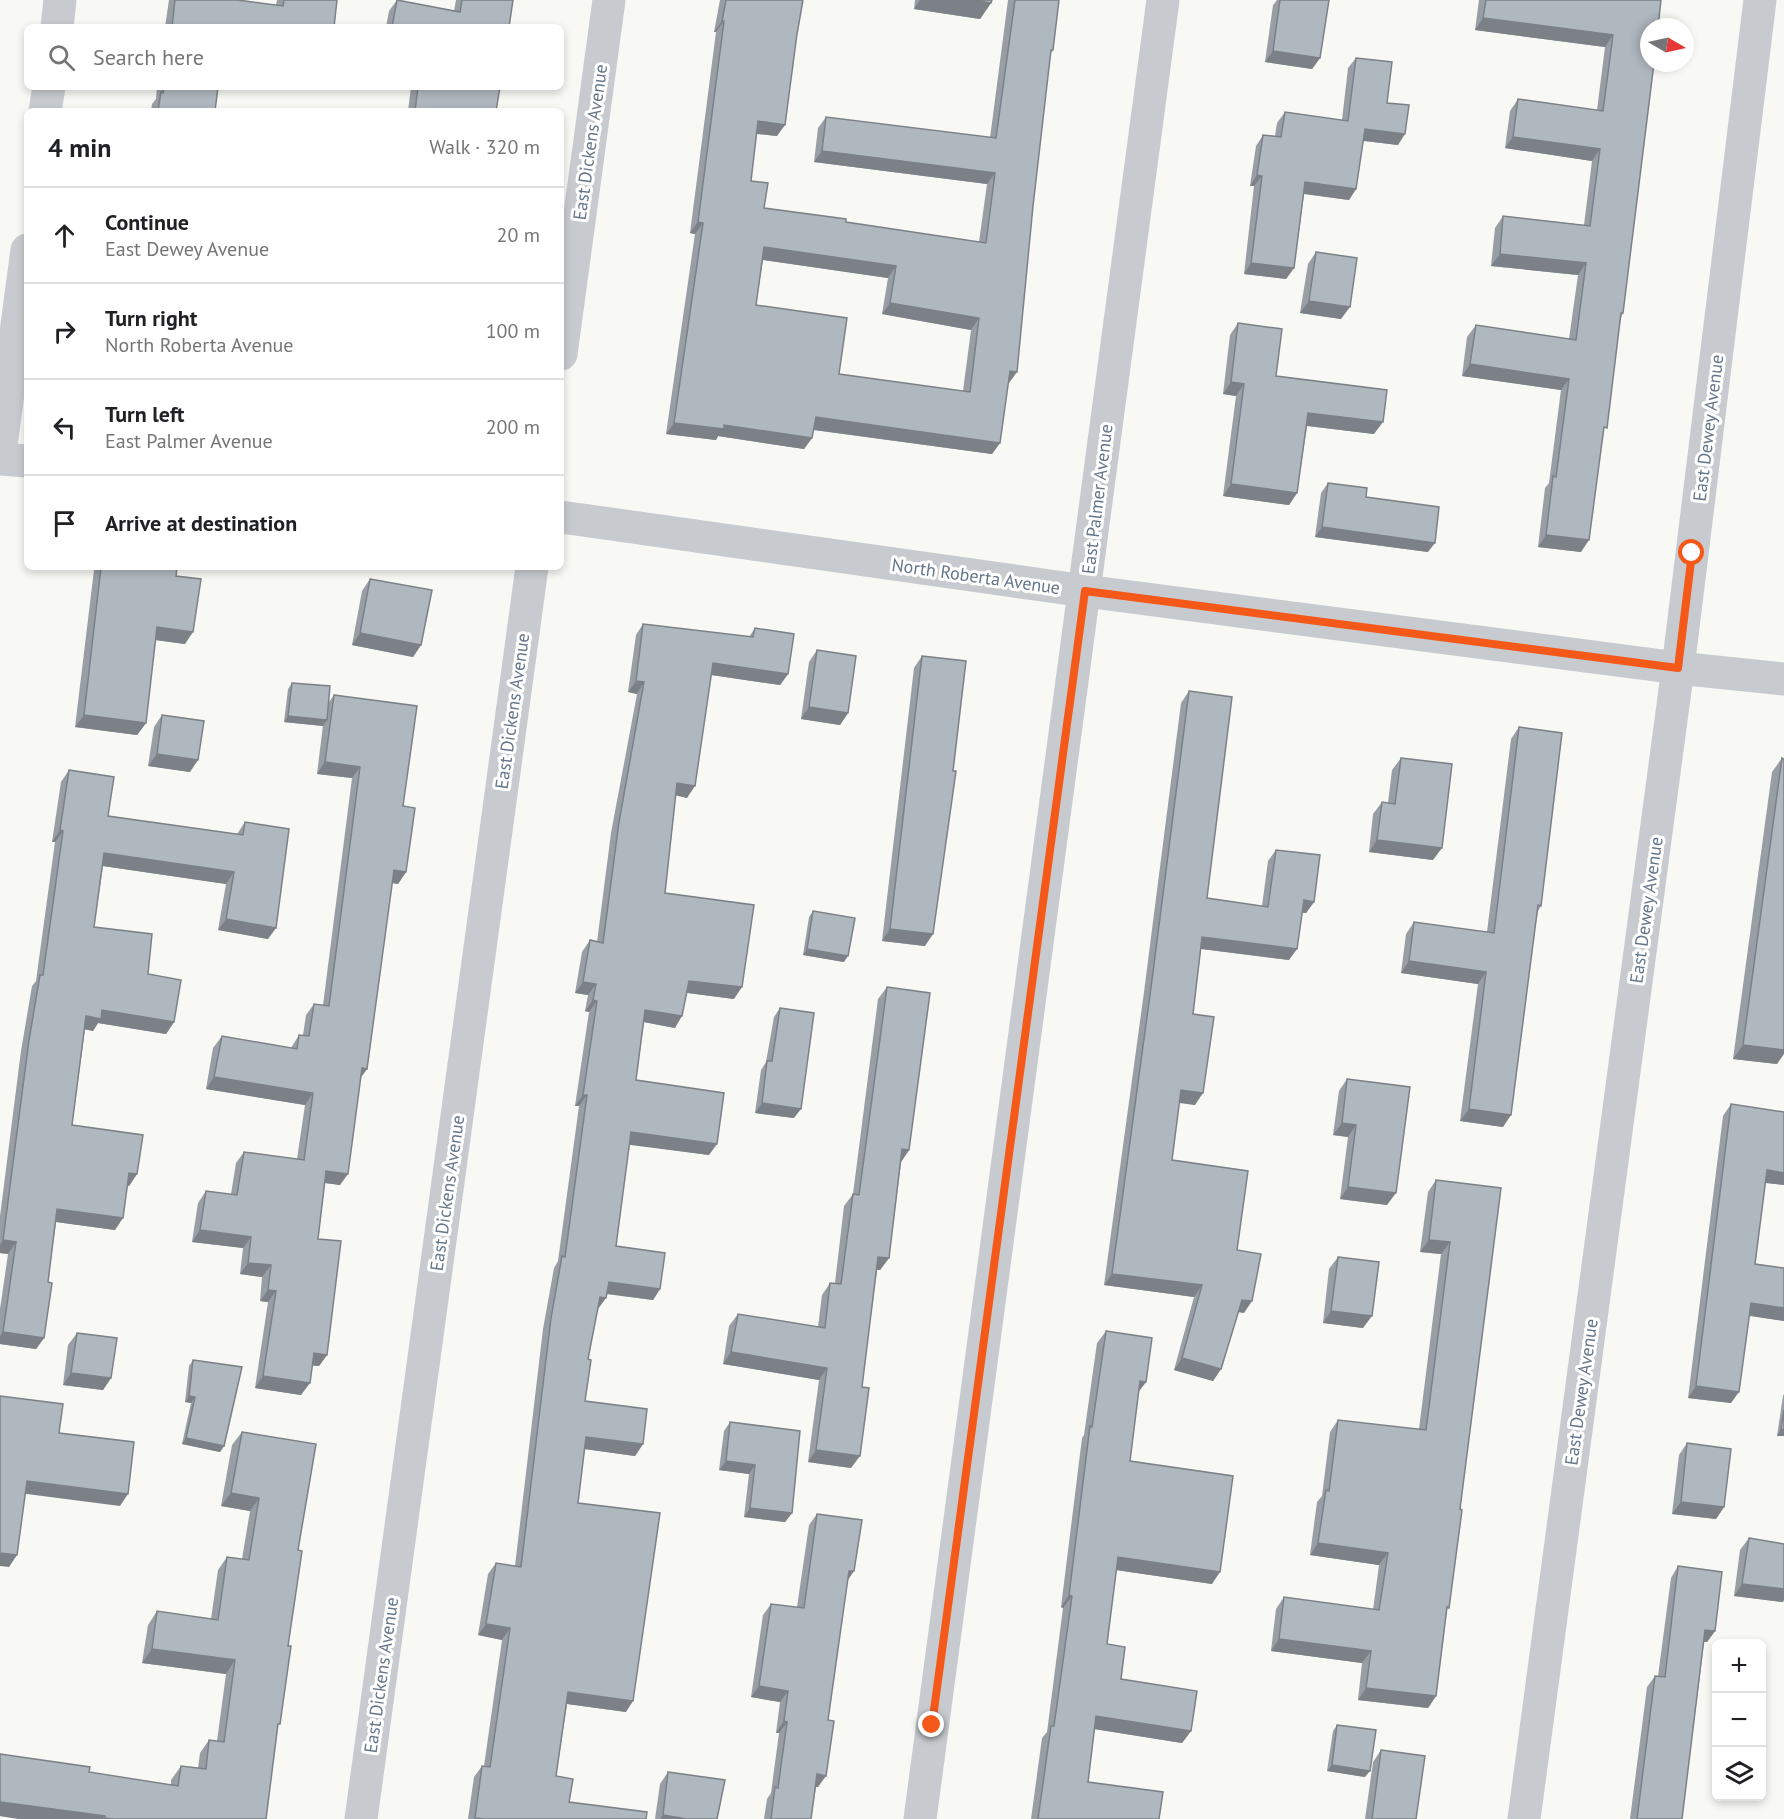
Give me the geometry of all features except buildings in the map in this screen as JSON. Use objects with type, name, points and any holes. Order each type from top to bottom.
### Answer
[{"type":"street","points":[[57,24],[60,0]]},
{"type":"street","name":"East Dickens Avenue","points":[[564,332],[609,0]]},
{"type":"street","name":"East Palmer Avenue","points":[[920,1819],[1163,0]]},
{"type":"street","name":"East Dewey Avenue","points":[[1524,1819],[1678,668],[1760,0]]},
{"type":"street","points":[[46,108],[48,90]]},
{"type":"street","points":[[0,453],[24,273]]},
{"type":"street","points":[[0,459],[24,461]]},
{"type":"street","name":"North Roberta Avenue","points":[[564,517],[1085,591],[1678,668],[1784,679]]},
{"type":"street","name":"East Dickens Avenue","points":[[361,1819],[532,570]]},
{"type":"route","points":[[932,1725],[1085,591],[1678,668],[1692,553]]}]
